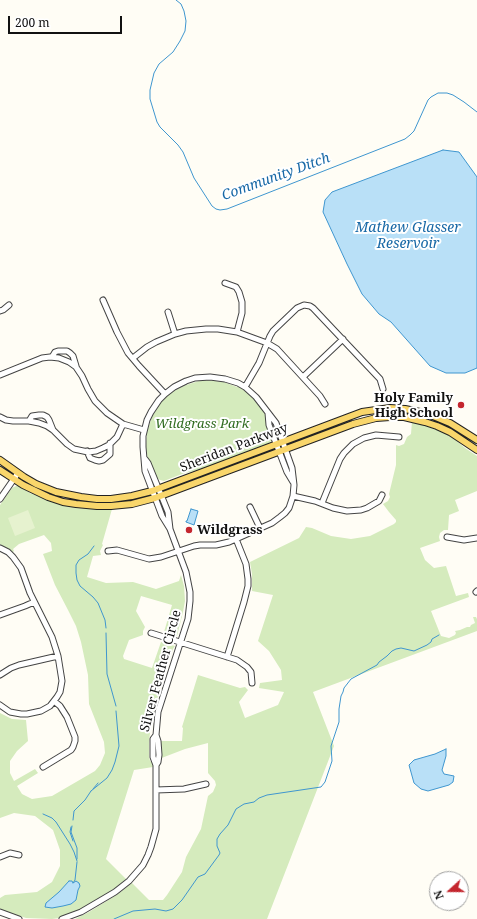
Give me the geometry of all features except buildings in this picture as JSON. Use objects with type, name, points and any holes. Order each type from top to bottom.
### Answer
[{"type":"main road","name":"Sheridan Parkway","points":[[0,460],[36,484],[62,494],[97,499],[132,496],[155,490],[355,414],[376,410],[390,408],[411,410],[432,415],[453,425],[477,440]]},
{"type":"main road","name":"Sheridan Parkway","points":[[0,470],[29,489],[63,502],[97,506],[118,506],[158,497],[361,421],[376,418],[390,417],[421,420],[437,426],[477,450]]},
{"type":"street","points":[[226,283],[236,287],[242,302],[242,313],[237,332]]},
{"type":"street","points":[[103,300],[122,343],[132,358],[165,394]]},
{"type":"street","points":[[0,311],[9,305]]},
{"type":"street","points":[[245,387],[259,363],[270,336],[276,327],[297,308],[304,305],[313,308],[380,379],[383,389]]},
{"type":"street","points":[[168,312],[175,334]]},
{"type":"street","points":[[132,358],[156,342],[186,331],[218,329],[237,332],[267,343],[277,349],[320,396],[325,404]]},
{"type":"street","points":[[303,377],[343,340]]},
{"type":"street","points":[[52,357],[55,352],[58,351],[70,353],[73,356],[76,367],[95,401],[107,413],[124,424],[144,430],[147,420],[159,400],[180,384],[195,378],[203,377],[217,377],[238,383],[245,387],[262,403],[276,423],[279,443],[292,468],[294,485],[293,496],[292,502],[285,513],[276,520],[236,539],[223,544],[194,546],[162,557],[149,559],[117,550],[108,551]]},
{"type":"street","points":[[0,375],[42,358],[59,358],[76,367]]},
{"type":"street","points":[[29,421],[32,416],[44,415],[50,420],[52,430]]},
{"type":"street","points":[[0,417],[6,420],[29,421],[48,426],[74,449],[87,451],[96,451],[110,443],[117,437],[124,424]]},
{"type":"street","name":"Silver Feather Circle","points":[[62,919],[81,912],[119,890],[129,881],[143,865],[151,847],[156,829],[156,765],[154,762],[153,739],[156,735],[158,712],[188,619],[190,610],[190,596],[186,572],[170,529],[168,512],[158,497],[148,464],[145,459],[143,440],[144,430]]},
{"type":"street","points":[[322,504],[340,459],[353,444],[364,438],[376,435],[399,437]]},
{"type":"street","points":[[87,451],[90,458],[95,460],[103,460],[110,454],[110,443]]},
{"type":"street","points":[[0,499],[18,473]]},
{"type":"street","points":[[293,496],[315,501],[340,510],[354,511],[374,505],[379,501],[382,495]]},
{"type":"street","points":[[250,507],[260,528]]},
{"type":"street","points":[[447,537],[464,540],[477,538]]},
{"type":"street","points":[[227,657],[248,586],[246,564],[236,539]]},
{"type":"street","points":[[0,548],[8,552],[21,568],[26,585],[52,637],[58,656],[62,681],[60,692],[54,701],[50,706],[41,711],[21,714],[10,712],[0,705]]},
{"type":"street","points":[[0,615],[34,602]]},
{"type":"street","points":[[151,632],[237,660],[251,672],[252,683]]},
{"type":"street","points":[[0,675],[19,665],[58,656]]},
{"type":"street","points":[[42,767],[75,748],[75,737],[67,717],[60,706],[54,701]]},
{"type":"street","points":[[156,790],[184,789],[206,784]]},
{"type":"street","points":[[0,857],[10,853],[20,855]]},
{"type":"street","points":[[0,912],[19,919]]},
{"type":"green space","name":"Wildgrass Park","points":[[207,380],[224,382],[239,387],[248,393],[258,403],[265,414],[271,441],[268,444],[201,469],[164,481],[160,480],[157,478],[148,460],[146,447],[147,432],[152,416],[162,400],[170,393],[186,385]]},
{"type":"green space","points":[[412,421],[429,426],[451,436],[477,456],[477,491],[455,500],[459,511],[449,515],[448,530],[444,530],[440,533],[440,541],[420,548],[425,560],[434,568],[446,566],[456,596],[468,593],[469,597],[431,611],[441,636],[449,638],[455,635],[455,631],[470,627],[475,623],[473,617],[476,617],[477,619],[477,631],[313,692],[334,746],[267,919],[75,919],[118,894],[132,883],[149,900],[163,900],[167,895],[182,872],[186,857],[201,829],[208,796],[213,792],[216,785],[215,781],[208,773],[208,743],[185,749],[159,759],[160,741],[182,741],[182,727],[198,675],[240,688],[245,687],[248,690],[239,702],[245,718],[278,705],[284,692],[259,688],[260,683],[282,680],[281,670],[269,651],[258,641],[273,595],[252,591],[250,562],[299,538],[306,527],[331,536],[351,539],[370,536],[394,524],[396,520],[383,504],[388,501],[390,497],[389,494],[396,465],[396,445],[399,446],[404,444],[407,437],[411,434]]},
{"type":"green space","points":[[16,486],[62,505],[83,508],[112,509],[102,544],[103,545],[100,551],[101,555],[93,556],[87,577],[106,583],[133,582],[156,589],[179,581],[181,575],[184,586],[185,601],[177,636],[164,632],[172,605],[141,596],[136,611],[145,627],[143,635],[129,640],[123,656],[124,659],[152,668],[161,642],[175,646],[160,688],[151,722],[149,756],[153,767],[134,770],[106,859],[127,880],[106,895],[73,914],[52,919],[26,918],[0,909],[0,898],[5,895],[37,892],[52,882],[60,866],[60,850],[53,830],[35,816],[14,813],[0,818],[0,713],[12,719],[26,720],[28,741],[17,751],[10,761],[10,773],[14,781],[35,769],[38,773],[17,786],[22,794],[32,799],[52,796],[95,771],[100,765],[105,753],[104,742],[89,704],[88,675],[81,642],[76,626],[55,585],[43,554],[52,551],[51,543],[44,535],[19,544],[13,549],[14,551],[12,553],[0,544],[0,505],[12,488]]},
{"type":"green space","points":[[28,510],[35,528],[15,536],[8,518]]},
{"type":"water","name":"Mathew Glasser Reservoir","points":[[443,150],[459,152],[477,177],[477,368],[465,373],[446,373],[430,366],[391,322],[379,314],[362,294],[323,212],[325,200],[332,192]]},
{"type":"water","points":[[191,509],[198,511],[194,525],[186,522]]},
{"type":"water","points":[[446,749],[446,756],[442,770],[444,774],[454,776],[453,782],[449,785],[428,791],[421,789],[414,783],[409,765],[414,760]]},
{"type":"water","points":[[69,881],[72,881],[73,883],[76,881],[79,883],[80,886],[76,900],[71,904],[63,906],[52,908],[45,907],[46,903]]},
{"type":"waterway","name":"Community Ditch","points":[[176,0],[181,4],[184,11],[186,21],[185,31],[173,52],[159,64],[154,73],[150,90],[150,99],[157,122],[183,152],[194,178],[212,206],[216,209],[227,209],[405,139],[414,131],[428,100],[438,93],[453,95],[477,112]]},
{"type":"waterway","points":[[94,546],[88,554],[79,560],[76,565],[77,580],[80,586],[98,603],[105,620],[106,628]]},
{"type":"waterway","points":[[106,633],[107,674],[116,706]]},
{"type":"waterway","points":[[114,919],[133,911],[155,909],[166,911],[173,909],[182,900],[198,877],[205,874],[219,855],[220,853],[217,846],[217,839],[228,825],[236,809],[244,804],[254,802],[267,795],[321,787],[325,782],[332,761],[331,746],[339,722],[339,709],[344,688],[351,679],[377,665],[392,651],[401,648],[414,651],[427,645],[432,639],[439,635]]},
{"type":"waterway","points":[[91,791],[107,778],[115,762],[119,746],[116,711]]},
{"type":"waterway","points":[[93,789],[98,783]]},
{"type":"waterway","points":[[73,820],[74,811],[85,800],[91,791]]},
{"type":"waterway","points":[[43,814],[52,818],[56,822],[70,844],[77,861]]},
{"type":"waterway","points":[[72,826],[71,832],[77,848],[77,859]]},
{"type":"waterway","points":[[71,827],[70,832],[73,841]]},
{"type":"waterway","points":[[73,883],[75,880],[77,862]]},
{"type":"place","name":"Holy Family High School","points":[[461,405]]},
{"type":"place","name":"Wildgrass","points":[[189,530]]}]
